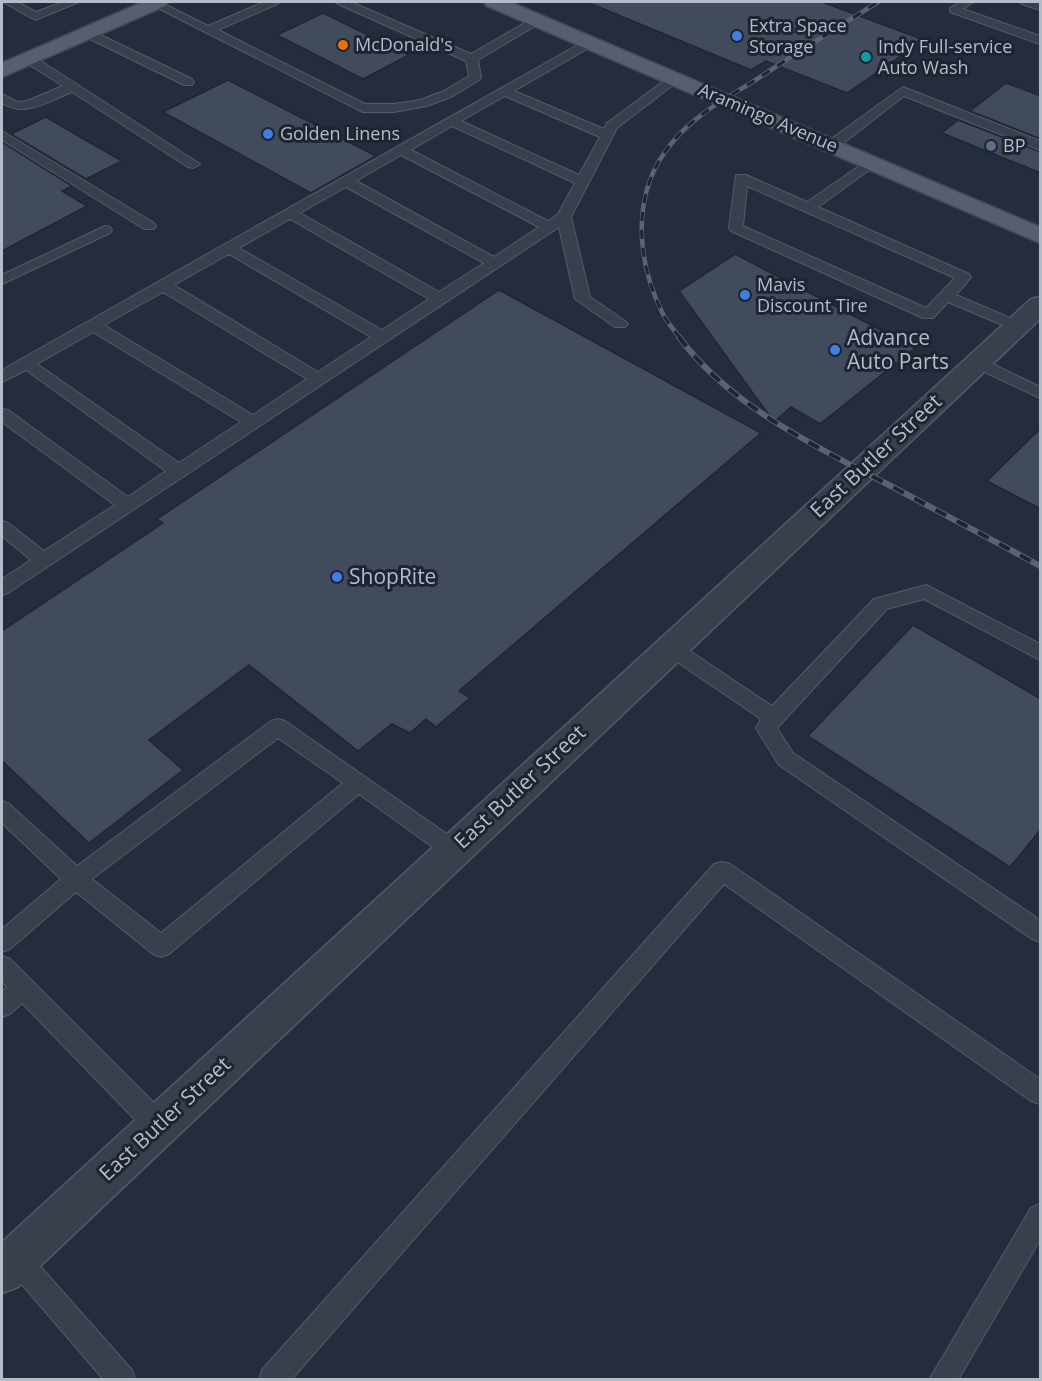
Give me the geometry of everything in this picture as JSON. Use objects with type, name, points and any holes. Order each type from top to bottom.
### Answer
[{"type":"main road","points":[[3,69],[155,2]]},
{"type":"main road","name":"Aramingo Avenue","points":[[494,2],[1041,236]]},
{"type":"street","name":"East Butler Street","points":[[9,1265],[1029,316]]},
{"type":"lane","points":[[9,2],[35,16],[73,2]]},
{"type":"lane","points":[[155,2],[363,108],[391,109],[435,101],[458,89],[475,76],[472,59]]},
{"type":"lane","points":[[211,29],[273,2]]},
{"type":"lane","points":[[342,2],[472,59]]},
{"type":"lane","points":[[967,2],[954,10],[1041,40]]},
{"type":"lane","points":[[1026,2],[1041,7]]},
{"type":"lane","points":[[472,59],[539,20]]},
{"type":"lane","points":[[88,33],[188,82]]},
{"type":"lane","points":[[2,377],[590,42]]},
{"type":"lane","points":[[29,59],[193,164]]},
{"type":"lane","points":[[2,588],[564,218],[612,126],[676,78]]},
{"type":"lane","points":[[2,98],[14,106],[29,105],[72,87]]},
{"type":"lane","points":[[504,91],[607,135]]},
{"type":"lane","points":[[832,145],[903,91],[1041,146]]},
{"type":"lane","points":[[451,121],[583,182]]},
{"type":"lane","points":[[2,135],[149,226]]},
{"type":"lane","points":[[401,150],[549,227]]},
{"type":"lane","points":[[808,208],[871,162]]},
{"type":"lane","points":[[741,178],[964,278],[946,296],[928,315],[736,228],[741,178]]},
{"type":"lane","points":[[346,181],[495,263]]},
{"type":"lane","points":[[290,213],[440,299]]},
{"type":"lane","points":[[564,218],[583,299],[620,324]]},
{"type":"lane","points":[[2,280],[105,230]]},
{"type":"lane","points":[[229,248],[382,337]]},
{"type":"lane","points":[[163,285],[319,379]]},
{"type":"lane","points":[[946,296],[1029,316]]},
{"type":"lane","points":[[93,325],[253,422]]},
{"type":"lane","points":[[978,362],[1041,393]]},
{"type":"lane","points":[[26,363],[178,471]]},
{"type":"lane","points":[[2,414],[127,505]]},
{"type":"lane","points":[[2,527],[43,560]]},
{"type":"lane","points":[[1041,653],[926,592],[881,604],[766,728],[786,759],[1041,932]]},
{"type":"lane","points":[[670,648],[774,717]]},
{"type":"lane","points":[[2,942],[76,879],[278,727],[453,850]]},
{"type":"lane","points":[[2,810],[76,879],[161,947],[358,782]]},
{"type":"lane","points":[[272,1380],[722,871],[1041,1093]]},
{"type":"lane","points":[[2,966],[158,1125]]},
{"type":"lane","points":[[2,1006],[22,988]]},
{"type":"lane","points":[[942,1380],[1041,1216]]},
{"type":"lane","points":[[9,1265],[122,1380]]},
{"type":"building","points":[[587,2],[822,2],[924,40],[847,93],[766,61],[751,70]]},
{"type":"building","name":"McDonald's","points":[[323,13],[409,55],[363,79],[277,35]]},
{"type":"building","name":"Golden Linens","points":[[228,80],[376,156],[311,193],[163,112]]},
{"type":"building","points":[[1006,83],[1041,96],[1041,139],[970,111]]},
{"type":"building","points":[[46,117],[122,161],[86,179],[11,134]]},
{"type":"building","points":[[958,120],[1041,152],[1041,173],[942,133]]},
{"type":"building","points":[[2,142],[72,186],[62,191],[87,206],[2,251]]},
{"type":"building","points":[[735,254],[915,348],[820,424],[791,407],[774,422],[679,291]]},
{"type":"building","name":"ShopRite","points":[[499,290],[761,433],[459,691],[470,698],[436,727],[426,719],[410,733],[392,724],[358,751],[249,665],[149,740],[183,770],[89,843],[2,761],[2,631],[163,523],[157,519]]},
{"type":"building","points":[[1041,428],[1041,509],[987,481]]},
{"type":"building","points":[[913,625],[1041,699],[1041,829],[1010,867],[808,736]]},
{"type":"railway","points":[[680,338],[664,315],[653,292],[643,248],[644,204],[649,183],[658,163],[680,134],[710,109],[878,2]]},
{"type":"railway","points":[[679,337],[722,383],[774,421],[830,454],[1040,566]]},
{"type":"place","name":"Extra Space Storage","points":[[737,36]]},
{"type":"place","name":"McDonald's","points":[[343,45]]},
{"type":"place","name":"Indy Full-service Auto Wash","points":[[866,57]]},
{"type":"place","name":"Golden Linens","points":[[268,134]]},
{"type":"place","name":"BP","points":[[991,146]]},
{"type":"place","name":"Mavis Discount Tire","points":[[745,295]]},
{"type":"place","name":"Advance Auto Parts","points":[[835,350]]},
{"type":"place","name":"ShopRite","points":[[337,577]]}]
